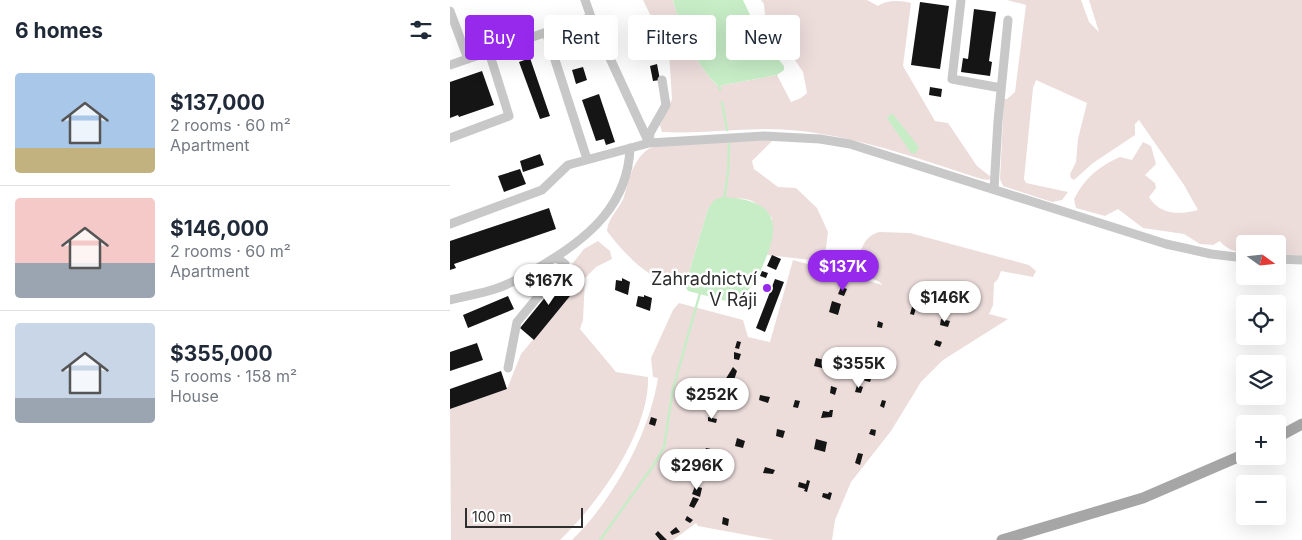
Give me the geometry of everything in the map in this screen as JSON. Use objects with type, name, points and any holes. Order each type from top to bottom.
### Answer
[{"type":"main road","points":[[1286,433],[1302,424]]},
{"type":"main road","points":[[1002,540],[1143,498],[1236,458]]},
{"type":"street","points":[[585,0],[590,15]]},
{"type":"street","points":[[960,0],[952,79],[956,82],[1001,88]]},
{"type":"street","points":[[450,11],[465,51]]},
{"type":"street","points":[[994,188],[1008,20]]},
{"type":"street","points":[[450,65],[465,60]]},
{"type":"street","points":[[450,138],[509,116],[492,60]]},
{"type":"street","points":[[555,60],[587,159]]},
{"type":"street","points":[[611,60],[649,143]]},
{"type":"street","points":[[649,143],[650,133],[666,105],[662,80]]},
{"type":"street","points":[[450,224],[542,190],[568,165],[587,159],[649,143],[764,136],[820,139],[882,152],[1166,244],[1211,254],[1236,257]]},
{"type":"street","points":[[450,300],[496,289],[524,276],[587,236],[611,206],[626,180],[630,148]]},
{"type":"street","points":[[508,368],[517,322],[565,264],[556,257]]},
{"type":"street","points":[[1286,259],[1302,260]]},
{"type":"shaded area","points":[[643,0],[673,0],[678,15],[650,15]]},
{"type":"shaded area","points":[[673,0],[743,0],[750,15],[726,15],[726,60],[779,60],[784,66],[784,70],[777,75],[718,86],[698,60],[716,60],[716,15],[678,15]]},
{"type":"shaded area","points":[[761,0],[867,0],[878,6],[894,1],[903,1],[911,3],[903,66],[935,121],[948,123],[977,166],[991,177],[989,180],[981,179],[876,146],[823,134],[769,129],[662,132],[660,125],[672,99],[669,60],[698,60],[718,86],[777,75],[791,102],[807,93],[803,72],[795,60],[800,60],[800,15],[765,15],[764,4]]},
{"type":"shaded area","points":[[1007,0],[1081,0],[1089,22],[1099,32],[1089,0],[1302,0],[1302,256],[1286,255],[1286,235],[1236,235],[1236,251],[1231,250],[1220,241],[1213,245],[1200,244],[1184,234],[1143,228],[1118,209],[1105,216],[1076,208],[1074,199],[1093,174],[1106,164],[1120,157],[1132,160],[1143,142],[1151,146],[1156,164],[1145,175],[1155,183],[1156,188],[1149,197],[1153,203],[1170,212],[1184,213],[1198,210],[1184,185],[1139,120],[1135,124],[1135,135],[1093,163],[1074,180],[1071,178],[1070,174],[1076,162],[1078,139],[1087,103],[1036,80],[1033,88],[1024,179],[1026,183],[1068,192],[1062,200],[1052,202],[1003,186],[1000,179],[1004,99],[1007,99],[1015,92],[1026,5]]},
{"type":"shaded area","points":[[892,113],[919,147],[915,154],[911,153],[887,118]]},
{"type":"shaded area","points":[[773,140],[752,161],[754,169],[778,187],[796,188],[817,208],[828,232],[826,248],[819,261],[767,255],[772,235],[772,218],[757,204],[742,198],[727,201],[708,209],[685,286],[662,280],[641,267],[622,250],[607,231],[609,222],[624,197],[634,166],[647,150],[656,146],[687,142]]},
{"type":"shaded area","points":[[722,197],[743,199],[758,204],[767,212],[772,221],[773,233],[770,246],[757,278],[748,290],[745,298],[748,303],[745,306],[688,291],[685,286],[708,209],[714,200]]},
{"type":"shaded area","points":[[880,232],[910,233],[1029,265],[1036,271],[1033,277],[1001,271],[994,283],[993,305],[989,314],[1008,319],[943,360],[921,382],[891,431],[851,482],[835,520],[832,540],[774,540],[698,526],[696,523],[673,540],[572,540],[587,524],[615,486],[638,444],[647,422],[658,378],[653,377],[651,358],[673,310],[679,303],[743,320],[748,337],[770,342],[793,260],[883,285],[865,273],[860,266],[862,247],[869,237]]},
{"type":"shaded area","points":[[598,241],[610,251],[612,259],[596,267],[585,278],[583,320],[580,329],[616,372],[648,377],[646,398],[631,443],[605,487],[575,525],[560,540],[451,540],[450,409],[507,389],[521,354],[579,285],[565,273],[584,249]]},
{"type":"building","points":[[920,2],[949,6],[940,69],[911,65]]},
{"type":"building","points":[[974,9],[996,12],[989,61],[992,62],[990,76],[961,72],[963,58],[968,59]]},
{"type":"building","points":[[531,60],[550,116],[540,119],[519,62]]},
{"type":"building","points":[[657,64],[660,80],[653,81],[650,66]]},
{"type":"building","points":[[583,67],[587,80],[576,84],[572,70]]},
{"type":"building","points":[[482,71],[494,105],[459,117],[458,115],[450,118],[450,82]]},
{"type":"building","points":[[930,87],[942,89],[941,97],[929,95]]},
{"type":"building","points":[[599,94],[615,142],[606,145],[604,139],[596,141],[582,100]]},
{"type":"building","points":[[540,154],[544,165],[523,172],[520,161]]},
{"type":"building","points":[[520,169],[526,184],[504,192],[498,176]]},
{"type":"building","points":[[549,208],[556,229],[454,264],[456,268],[450,270],[450,241]]},
{"type":"building","points":[[772,255],[781,259],[776,270],[767,266]]},
{"type":"building","points":[[762,271],[768,273],[766,278],[760,276]]},
{"type":"building","points":[[565,273],[579,285],[534,340],[520,328]]},
{"type":"building","points":[[622,278],[630,282],[628,295],[615,290],[616,280],[622,281]]},
{"type":"building","points":[[775,279],[784,282],[765,332],[756,328]]},
{"type":"building","points":[[841,287],[847,289],[844,296],[838,294]]},
{"type":"building","points":[[644,295],[652,298],[650,311],[636,306],[638,296],[644,297]]},
{"type":"building","points":[[508,296],[514,309],[468,328],[463,315]]},
{"type":"building","points":[[832,301],[841,304],[838,315],[829,312]]},
{"type":"building","points":[[912,307],[916,308],[914,315],[910,314]]},
{"type":"building","points":[[941,319],[950,321],[948,327],[940,325]]},
{"type":"building","points":[[878,321],[883,323],[882,328],[877,327]]},
{"type":"building","points":[[936,340],[942,342],[940,347],[934,345]]},
{"type":"building","points":[[737,341],[741,342],[739,349],[735,348]]},
{"type":"building","points":[[477,343],[483,360],[450,371],[450,352]]},
{"type":"building","points":[[843,351],[849,353],[847,358],[842,356]]},
{"type":"building","points":[[734,352],[741,354],[739,360],[734,359]]},
{"type":"building","points":[[816,358],[824,360],[822,368],[814,366]]},
{"type":"building","points":[[733,367],[737,371],[733,383],[725,380]]},
{"type":"building","points":[[501,371],[507,389],[450,409],[450,389]]},
{"type":"building","points":[[864,373],[872,376],[870,382],[862,380]]},
{"type":"building","points":[[857,385],[863,387],[861,393],[855,392]]},
{"type":"building","points":[[831,386],[837,388],[835,395],[830,393]]},
{"type":"building","points":[[720,394],[727,396],[724,401],[719,399]]},
{"type":"building","points":[[760,395],[770,397],[768,403],[759,400]]},
{"type":"building","points":[[795,400],[800,401],[798,408],[793,407]]},
{"type":"building","points":[[882,400],[886,401],[884,408],[880,406]]},
{"type":"building","points":[[833,410],[832,417],[821,418],[823,411],[829,412]]},
{"type":"building","points":[[651,417],[657,419],[655,426],[649,424]]},
{"type":"building","points":[[708,417],[717,419],[716,423],[708,421]]},
{"type":"building","points":[[777,429],[785,431],[783,438],[776,436]]},
{"type":"building","points":[[871,429],[876,430],[875,436],[869,434]]},
{"type":"building","points":[[737,438],[745,441],[743,448],[735,446]]},
{"type":"building","points":[[816,439],[827,442],[825,452],[814,449]]},
{"type":"building","points":[[706,448],[711,449],[710,454],[704,453]]},
{"type":"building","points":[[858,453],[863,454],[860,465],[855,463]]},
{"type":"building","points":[[702,457],[706,458],[705,465],[700,464]]},
{"type":"building","points":[[765,467],[775,470],[773,474],[763,473]]},
{"type":"building","points":[[697,469],[705,471],[704,477],[695,477]]},
{"type":"building","points":[[807,480],[810,481],[807,492],[804,491],[805,489],[798,487],[799,482],[806,484]]},
{"type":"building","points":[[695,486],[702,488],[700,497],[692,494]]},
{"type":"building","points":[[829,492],[832,493],[830,500],[822,497],[823,493],[828,494]]},
{"type":"building","points":[[693,497],[699,499],[694,508],[689,506]]},
{"type":"building","points":[[687,516],[693,520],[690,523],[685,520]]},
{"type":"building","points":[[723,517],[729,519],[728,526],[722,524]]},
{"type":"building","points":[[676,527],[680,532],[672,535],[670,532]]},
{"type":"building","points":[[658,531],[667,540],[660,540],[655,534]]},
{"type":"waterway","points":[[719,83],[720,90]]},
{"type":"waterway","points":[[722,102],[727,130]]},
{"type":"waterway","points":[[724,200],[728,173],[729,144]]},
{"type":"waterway","points":[[600,540],[653,466],[664,447],[673,389],[700,293]]},
{"type":"place","name":"Zahradnictví V Ráji","points":[[767,288]]}]
